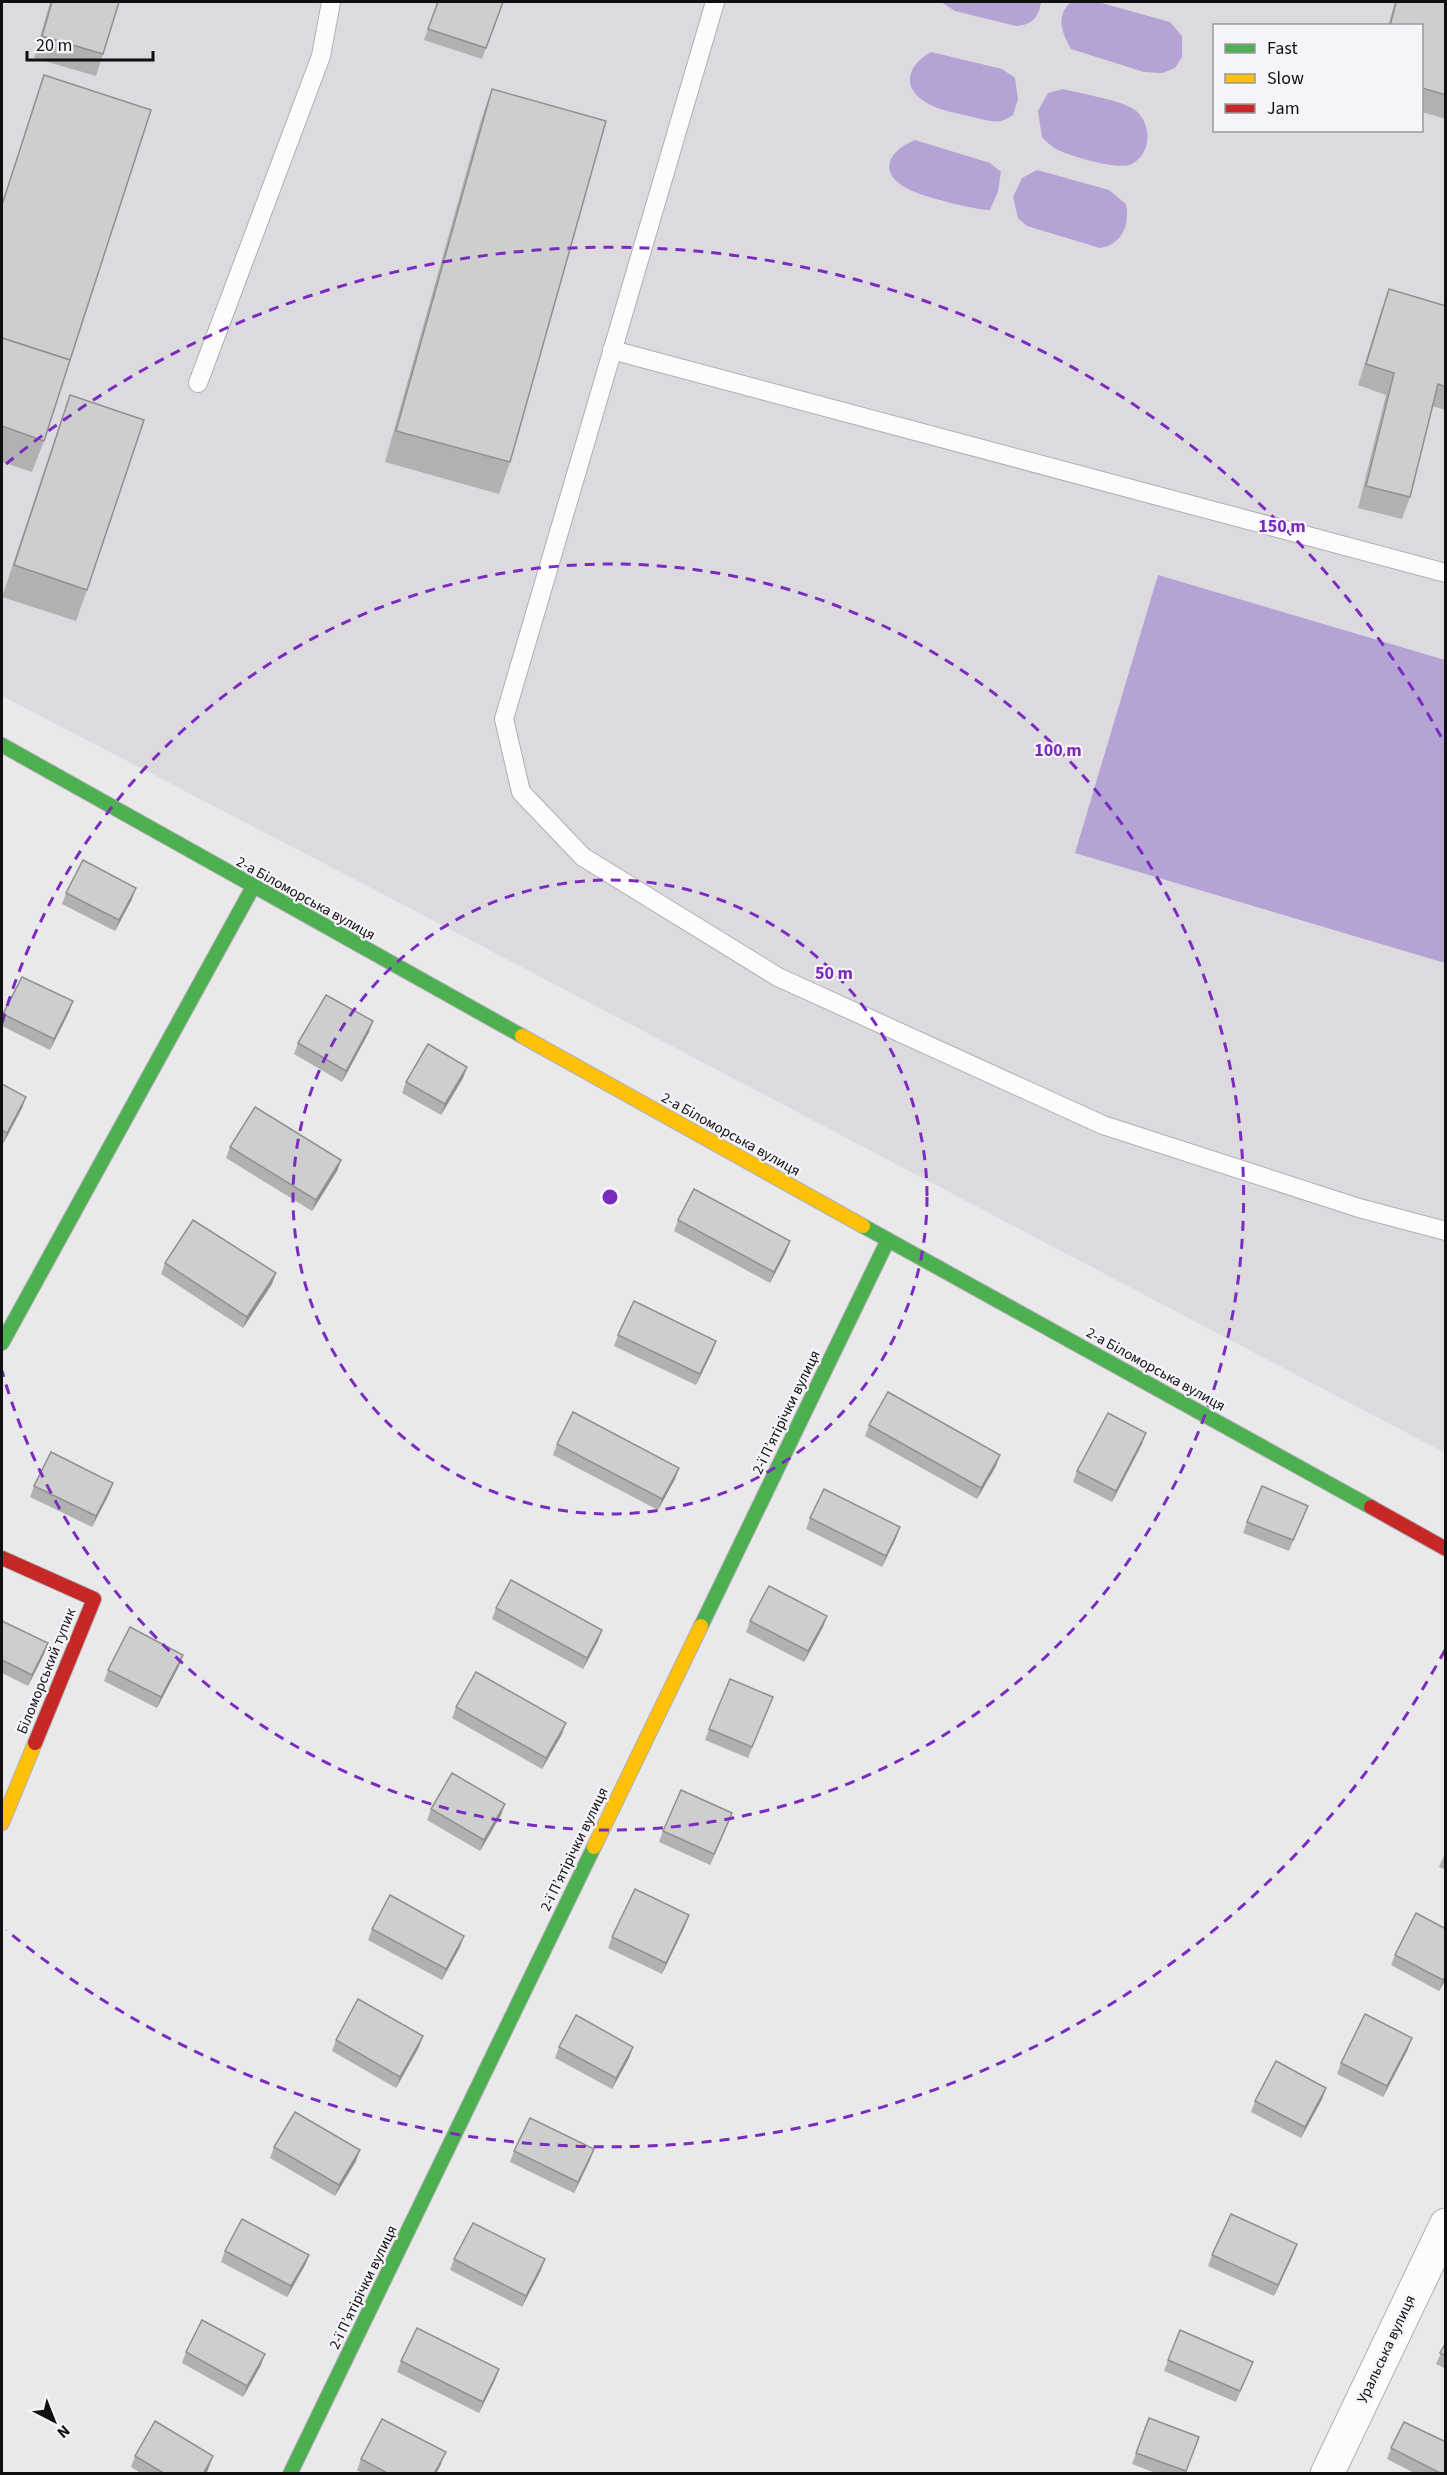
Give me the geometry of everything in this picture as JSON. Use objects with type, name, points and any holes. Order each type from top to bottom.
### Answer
[{"type":"street","name":"2-а Біломорська вулиця","points":[[2,745],[253,887],[1446,1549]]},
{"type":"street","points":[[2,1343],[253,887]]},
{"type":"street","name":"2-ї П’ятірічки вулиця","points":[[291,2474],[888,1240]]},
{"type":"street","name":"Біломорський тупик","points":[[2,1558],[94,1599],[2,1823]]},
{"type":"street","name":"Уральська вулиця","points":[[1327,2474],[1446,2225]]},
{"type":"lane","points":[[198,383],[321,56],[331,2]]},
{"type":"lane","points":[[715,2],[504,719],[521,792],[583,857],[778,977],[1103,1125],[1359,1208],[1446,1231]]},
{"type":"lane","points":[[612,350],[1446,573]]},
{"type":"shaded area","points":[[2,2],[1445,2],[1445,1453],[2,696]]},
{"type":"shaded area","points":[[941,2],[1041,2],[1034,19],[1016,26],[955,11]]},
{"type":"shaded area","points":[[1071,2],[1098,2],[1170,22],[1182,36],[1182,57],[1175,68],[1162,73],[1144,72],[1071,49],[1063,31],[1062,19],[1066,7]]},
{"type":"shaded area","points":[[931,52],[1002,69],[1015,78],[1018,99],[1013,115],[1001,121],[989,121],[941,109],[923,100],[911,87],[911,72],[922,58]]},
{"type":"shaded area","points":[[1063,89],[1117,102],[1137,112],[1143,119],[1148,135],[1144,152],[1139,159],[1125,166],[1094,162],[1056,149],[1042,137],[1038,111],[1048,93]]},
{"type":"shaded area","points":[[915,140],[990,163],[1001,172],[998,191],[990,210],[937,199],[915,192],[898,183],[889,169],[890,163],[898,150]]},
{"type":"shaded area","points":[[1037,170],[1109,190],[1126,204],[1127,219],[1119,238],[1108,246],[1100,248],[1027,226],[1018,218],[1013,197],[1022,178]]},
{"type":"shaded area","points":[[1158,575],[1445,660],[1445,963],[1075,853]]},
{"type":"building","points":[[52,2],[119,2],[103,54],[42,36]]},
{"type":"building","points":[[438,2],[503,2],[486,48],[428,29]]},
{"type":"building","points":[[1396,2],[1446,2],[1446,95],[1423,88],[1423,24],[1390,24]]},
{"type":"building","points":[[44,75],[151,110],[70,360],[2,338],[2,205]]},
{"type":"building","points":[[492,89],[606,121],[510,462],[396,431]]},
{"type":"building","points":[[1389,289],[1446,306],[1446,387],[1438,384],[1410,497],[1366,486],[1394,373],[1366,364]]},
{"type":"building","points":[[2,338],[70,360],[44,441],[2,426]]},
{"type":"building","points":[[70,395],[144,420],[87,590],[14,565]]},
{"type":"building","points":[[83,860],[136,888],[119,920],[66,893]]},
{"type":"building","points":[[22,977],[73,1001],[54,1039],[3,1014]]},
{"type":"building","points":[[326,995],[373,1021],[346,1071],[298,1043]]},
{"type":"building","points":[[428,1044],[467,1067],[445,1104],[406,1082]]},
{"type":"building","points":[[2,1084],[26,1097],[7,1133],[2,1130]]},
{"type":"building","points":[[255,1107],[341,1160],[316,1200],[230,1147]]},
{"type":"building","points":[[694,1189],[790,1241],[774,1272],[678,1220]]},
{"type":"building","points":[[193,1220],[276,1273],[247,1317],[165,1263]]},
{"type":"building","points":[[634,1301],[716,1341],[700,1374],[618,1335]]},
{"type":"building","points":[[888,1392],[1000,1455],[981,1488],[869,1425]]},
{"type":"building","points":[[573,1412],[679,1468],[662,1499],[557,1444]]},
{"type":"building","points":[[1108,1413],[1146,1433],[1116,1491],[1077,1471]]},
{"type":"building","points":[[51,1452],[113,1483],[96,1516],[34,1486]]},
{"type":"building","points":[[1262,1486],[1308,1506],[1293,1540],[1247,1522]]},
{"type":"building","points":[[824,1489],[900,1527],[886,1556],[810,1518]]},
{"type":"building","points":[[511,1580],[602,1630],[587,1658],[496,1608]]},
{"type":"building","points":[[769,1586],[827,1616],[808,1651],[750,1621]]},
{"type":"building","points":[[2,1621],[48,1643],[32,1675],[2,1660]]},
{"type":"building","points":[[130,1627],[183,1655],[161,1697],[108,1670]]},
{"type":"building","points":[[476,1672],[566,1723],[546,1758],[456,1707]]},
{"type":"building","points":[[730,1679],[773,1697],[752,1747],[709,1729]]},
{"type":"building","points":[[452,1773],[505,1804],[484,1840],[431,1809]]},
{"type":"building","points":[[681,1790],[732,1813],[714,1854],[663,1831]]},
{"type":"building","points":[[635,1889],[689,1915],[666,1963],[612,1937]]},
{"type":"building","points":[[390,1895],[464,1936],[446,1969],[372,1929]]},
{"type":"building","points":[[1416,1913],[1446,1929],[1446,1976],[1443,1980],[1395,1955]]},
{"type":"building","points":[[358,1999],[423,2036],[400,2077],[336,2040]]},
{"type":"building","points":[[1365,2014],[1412,2038],[1387,2086],[1341,2063]]},
{"type":"building","points":[[576,2015],[633,2047],[616,2078],[559,2047]]},
{"type":"building","points":[[1276,2061],[1326,2088],[1305,2127],[1255,2101]]},
{"type":"building","points":[[295,2112],[360,2150],[339,2185],[274,2147]]},
{"type":"building","points":[[530,2118],[594,2149],[578,2182],[514,2151]]},
{"type":"building","points":[[1231,2214],[1297,2244],[1278,2285],[1212,2255]]},
{"type":"building","points":[[242,2219],[309,2255],[291,2286],[225,2251]]},
{"type":"building","points":[[473,2223],[545,2259],[526,2296],[454,2259]]},
{"type":"building","points":[[202,2320],[265,2354],[247,2386],[186,2352]]},
{"type":"building","points":[[417,2328],[499,2369],[483,2402],[401,2361]]},
{"type":"building","points":[[1180,2330],[1253,2362],[1240,2391],[1168,2360]]},
{"type":"building","points":[[1446,2342],[1446,2356],[1440,2353]]},
{"type":"building","points":[[1149,2418],[1199,2437],[1186,2471],[1136,2453]]},
{"type":"building","points":[[382,2419],[446,2452],[434,2474],[389,2474],[361,2459]]},
{"type":"building","points":[[155,2421],[213,2456],[203,2474],[165,2474],[135,2456]]},
{"type":"building","points":[[1404,2422],[1446,2442],[1446,2474],[1391,2448]]},
{"type":"traffic: fast","points":[[2,745],[522,1036]]},
{"type":"traffic: fast","points":[[2,1343],[253,887]]},
{"type":"traffic: fast","points":[[863,1226],[1371,1507]]},
{"type":"traffic: fast","points":[[701,1626],[888,1240]]},
{"type":"traffic: fast","points":[[290,2474],[594,1847]]},
{"type":"traffic: slow","points":[[522,1036],[863,1226]]},
{"type":"traffic: slow","points":[[594,1847],[701,1626]]},
{"type":"traffic: slow","points":[[2,1823],[35,1743]]},
{"type":"traffic: jam","points":[[1371,1507],[1446,1549]]},
{"type":"traffic: jam","points":[[2,1558],[94,1599],[35,1743]]}]
